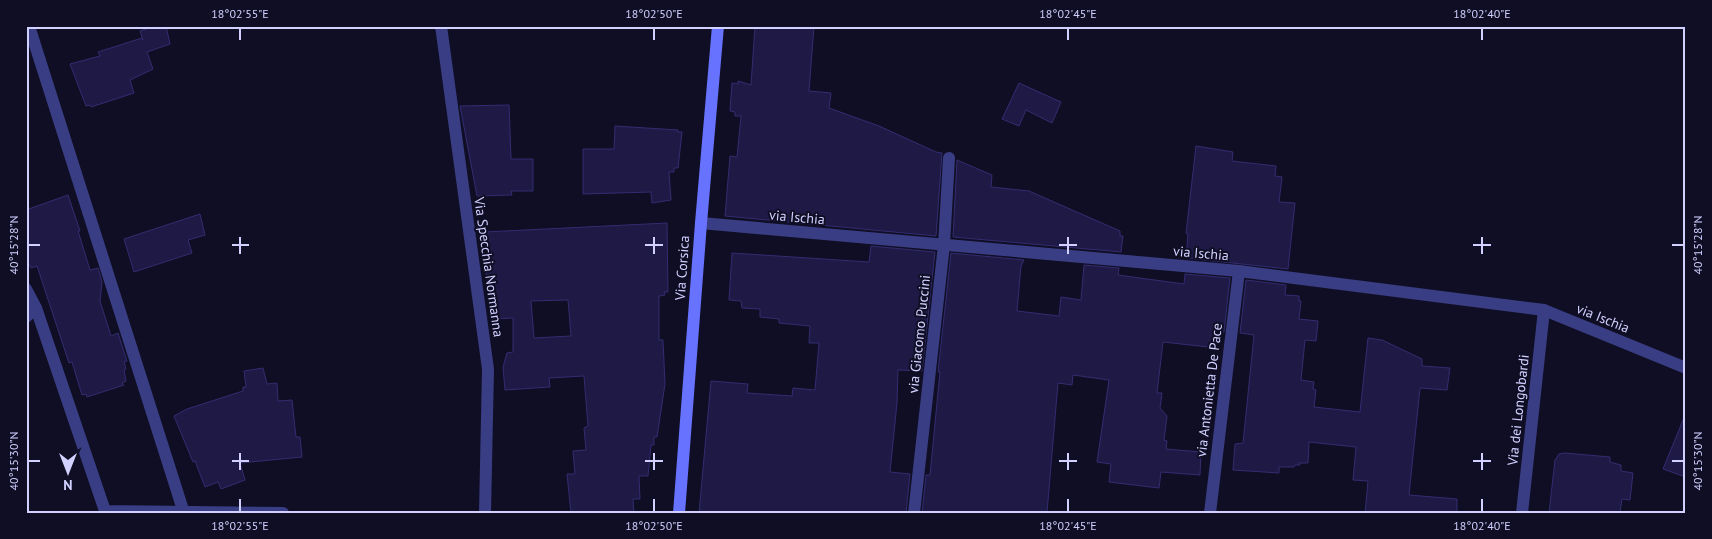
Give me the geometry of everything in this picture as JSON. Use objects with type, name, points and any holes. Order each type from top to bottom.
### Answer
[{"type":"main road","name":"Via Corsica","points":[[679,513],[718,26]]},
{"type":"street","points":[[29,26],[184,512]]},
{"type":"street","name":"Via Specchia Normanna","points":[[441,26],[488,370],[485,513]]},
{"type":"street","name":"via Giacomo Puccini","points":[[914,513],[944,245],[949,158]]},
{"type":"street","name":"via Ischia","points":[[701,223],[1238,272],[1544,310],[1686,368]]},
{"type":"street","name":"via Antonietta De Pace","points":[[1210,513],[1238,272]]},
{"type":"street","points":[[26,289],[36,308],[105,511],[283,513]]},
{"type":"street","points":[[26,317],[36,308]]},
{"type":"street","name":"Via dei Longobardi","points":[[1522,513],[1544,310]]},
{"type":"building","points":[[155,26],[166,26],[170,44],[147,52],[153,69],[130,80],[134,93],[91,107],[90,105],[86,106],[70,64],[100,56],[98,52],[142,38],[143,40],[140,31]]},
{"type":"building","points":[[755,26],[814,26],[809,91],[831,93],[829,108],[879,126],[942,153],[936,236],[725,216],[730,156],[737,157],[741,116],[735,116],[735,112],[730,111],[732,83],[738,84],[738,81],[751,85]]},
{"type":"building","points":[[1019,83],[1061,102],[1052,123],[1026,110],[1019,126],[1002,119]]},
{"type":"building","points":[[509,105],[511,159],[533,159],[533,191],[511,191],[512,195],[477,196],[460,106]]},
{"type":"building","points":[[615,126],[678,130],[678,132],[682,132],[678,168],[674,168],[674,172],[669,172],[671,200],[652,203],[651,192],[583,194],[583,149],[614,149]]},
{"type":"building","points":[[1196,146],[1233,152],[1232,161],[1276,166],[1275,176],[1282,177],[1279,202],[1295,203],[1288,269],[1186,258],[1188,234],[1186,233]]},
{"type":"building","points":[[957,160],[992,175],[991,187],[1029,191],[1120,231],[1120,236],[1123,236],[1121,252],[953,237]]},
{"type":"building","points":[[68,195],[90,270],[98,268],[102,282],[100,301],[111,336],[118,333],[127,361],[124,362],[126,381],[122,383],[124,385],[87,397],[86,394],[82,395],[72,362],[69,363],[37,266],[31,268],[26,259],[26,210]]},
{"type":"building","points":[[200,214],[205,235],[188,240],[192,253],[134,272],[124,239]]},
{"type":"building","points":[[667,223],[668,292],[664,292],[665,295],[659,296],[659,340],[663,340],[665,384],[657,437],[654,437],[654,445],[651,445],[648,476],[639,476],[640,499],[633,499],[634,513],[571,513],[567,474],[575,474],[573,451],[586,450],[584,428],[588,426],[584,376],[549,378],[550,387],[505,390],[503,367],[507,353],[513,352],[513,318],[494,319],[493,301],[488,302],[486,271],[489,271],[485,232]],"holes":[[[568,300],[571,336],[534,338],[531,301]]]},
{"type":"building","points":[[871,246],[935,252],[922,371],[898,370],[897,403],[890,472],[910,474],[906,513],[699,513],[711,381],[748,384],[747,393],[792,396],[793,388],[815,390],[819,343],[809,343],[810,326],[779,323],[779,319],[760,317],[760,309],[742,308],[741,301],[729,300],[732,253],[869,262]]},
{"type":"building","points":[[951,253],[1024,260],[1021,266],[1017,311],[1059,316],[1061,297],[1081,300],[1084,265],[1119,268],[1118,275],[1184,284],[1185,274],[1230,278],[1224,332],[1216,331],[1214,346],[1163,342],[1157,393],[1162,393],[1160,408],[1167,416],[1164,440],[1167,441],[1166,449],[1201,452],[1200,475],[1161,472],[1159,488],[1109,482],[1111,464],[1097,462],[1109,380],[1073,375],[1072,385],[1058,383],[1047,513],[922,513],[926,475],[930,475],[940,372],[938,372]]},
{"type":"building","points":[[1246,280],[1286,285],[1285,295],[1299,296],[1299,301],[1301,301],[1299,319],[1318,321],[1316,341],[1305,340],[1301,380],[1314,382],[1313,389],[1316,390],[1314,407],[1360,412],[1368,338],[1382,340],[1422,359],[1422,366],[1450,368],[1447,390],[1420,388],[1409,495],[1457,499],[1457,513],[1365,513],[1368,481],[1353,480],[1356,447],[1309,442],[1308,463],[1299,463],[1300,465],[1295,465],[1294,467],[1279,467],[1279,473],[1233,470],[1235,444],[1243,443],[1254,335],[1240,333]]},
{"type":"building","points":[[263,368],[267,384],[277,383],[278,401],[292,400],[296,437],[300,437],[302,457],[240,463],[245,480],[221,489],[218,482],[205,487],[174,416],[187,409],[243,391],[243,387],[246,387],[244,371]]},
{"type":"building","points":[[1686,415],[1686,477],[1663,469]]},
{"type":"building","points":[[1559,454],[1610,457],[1610,462],[1621,465],[1621,471],[1633,473],[1630,500],[1622,499],[1620,513],[1549,513],[1555,460]]}]
